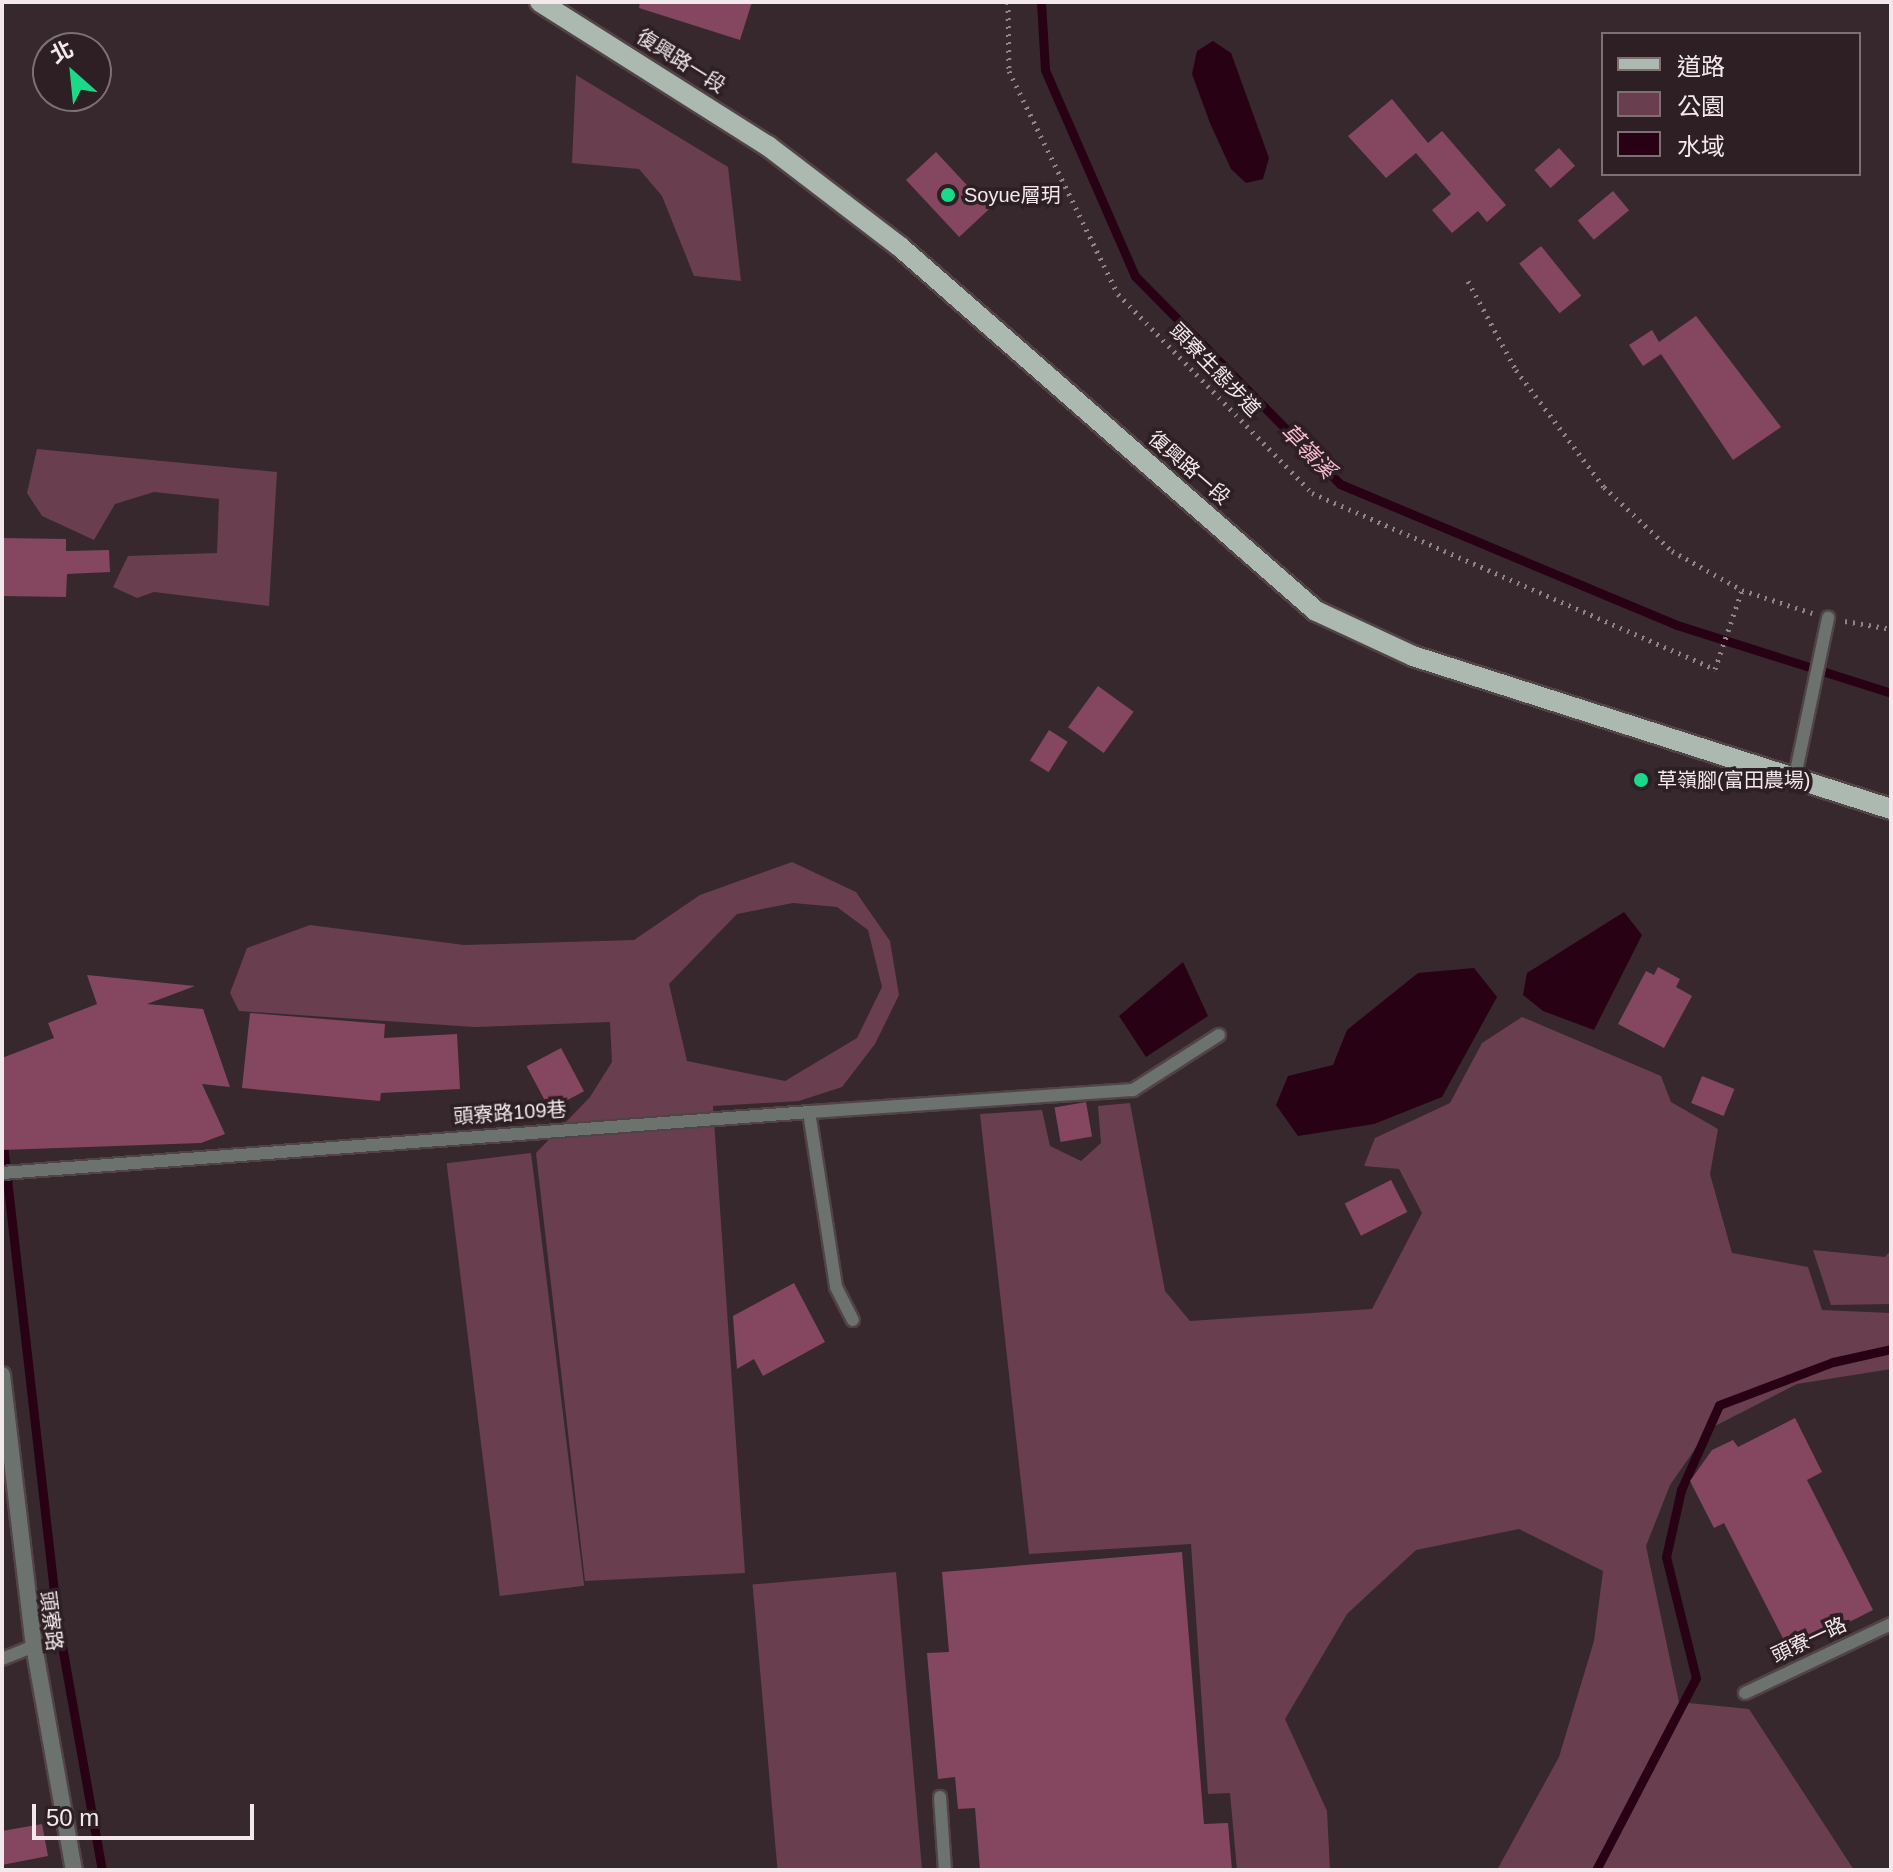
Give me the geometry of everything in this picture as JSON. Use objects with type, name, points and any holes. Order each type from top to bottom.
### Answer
[{"type":"main road","name":"復興路一段","points":[[540,2],[768,146],[899,246],[1316,611],[1413,656],[1794,781],[1891,809]]},
{"type":"street","name":"頭寮路","points":[[2,1375],[34,1646],[74,1870]]},
{"type":"lane","points":[[1794,781],[1828,618]]},
{"type":"lane","name":"頭寮路109巷","points":[[2,1173],[1133,1090],[1219,1035]]},
{"type":"lane","points":[[809,1112],[836,1287],[853,1320]]},
{"type":"lane","name":"頭寮一路","points":[[1745,1693],[1891,1624]]},
{"type":"lane","points":[[2,1659],[34,1646]]},
{"type":"lane","points":[[940,1797],[945,1870]]},
{"type":"path","name":"頭寮生態步道","points":[[1008,2],[1009,71],[1118,294],[1312,493],[1715,669],[1742,590]]},
{"type":"path","points":[[1468,281],[1516,370],[1604,487],[1672,551],[1742,590],[1828,618],[1891,629]]},
{"type":"green space","points":[[576,75],[728,167],[741,281],[694,276],[662,196],[639,169],[572,163]]},
{"type":"green space","points":[[37,449],[277,472],[269,606],[154,592],[137,598],[113,587],[128,556],[217,553],[219,499],[154,492],[115,504],[94,540],[42,516],[27,493]]},
{"type":"green space","points":[[792,862],[856,892],[890,941],[899,995],[875,1044],[842,1087],[799,1101],[713,1106],[745,1573],[585,1581],[536,1153],[590,1097],[612,1062],[610,1022],[474,1027],[239,1011],[230,993],[247,948],[310,925],[464,945],[634,940],[700,895]],"holes":[[[793,903],[837,907],[868,930],[882,987],[857,1038],[785,1081],[687,1061],[669,984],[737,914]]]},
{"type":"green space","points":[[1522,1017],[1661,1076],[1671,1102],[1718,1129],[1710,1174],[1732,1253],[1808,1267],[1822,1310],[1891,1313],[1891,1369],[1797,1384],[1709,1429],[1670,1485],[1646,1546],[1679,1702],[1749,1709],[1854,1870],[1497,1870],[1559,1757],[1594,1641],[1603,1571],[1519,1529],[1416,1550],[1347,1614],[1285,1719],[1327,1811],[1330,1870],[1237,1870],[1230,1793],[1208,1794],[1191,1544],[1029,1554],[980,1114],[1042,1110],[1050,1146],[1081,1161],[1101,1143],[1098,1106],[1130,1103],[1165,1291],[1190,1321],[1372,1309],[1422,1213],[1399,1169],[1364,1166],[1375,1138],[1450,1103],[1482,1043]]},
{"type":"green space","points":[[531,1153],[584,1586],[500,1596],[447,1163]]},
{"type":"green space","points":[[1813,1250],[1885,1257],[1891,1250],[1891,1304],[1831,1305]]},
{"type":"green space","points":[[896,1572],[922,1870],[778,1870],[753,1585]]},
{"type":"water","points":[[1213,41],[1231,53],[1269,158],[1263,179],[1246,183],[1231,169],[1192,74],[1197,51]]},
{"type":"water","points":[[1624,912],[1642,935],[1594,1030],[1543,1011],[1523,995],[1527,973]]},
{"type":"water","points":[[1183,962],[1208,1016],[1146,1057],[1119,1016]]},
{"type":"water","points":[[1474,968],[1497,997],[1442,1097],[1374,1124],[1298,1136],[1276,1105],[1288,1076],[1333,1065],[1347,1030],[1418,973]]},
{"type":"building","points":[[640,2],[752,2],[740,40],[639,8]]},
{"type":"building","points":[[1392,99],[1428,143],[1442,131],[1506,205],[1487,222],[1478,211],[1452,233],[1432,210],[1451,194],[1416,153],[1386,178],[1348,136]]},
{"type":"building","points":[[1559,148],[1575,166],[1551,188],[1534,170]]},
{"type":"building","name":"Soyue層玥","points":[[936,152],[989,209],[959,237],[906,180]]},
{"type":"building","points":[[1613,191],[1629,210],[1594,240],[1578,221]]},
{"type":"building","points":[[1541,246],[1581,296],[1560,313],[1519,264]]},
{"type":"building","points":[[1696,316],[1781,427],[1733,460],[1661,354],[1643,366],[1629,345],[1652,330],[1659,342]]},
{"type":"building","points":[[2,538],[66,539],[66,551],[109,550],[110,572],[67,574],[66,597],[2,596]]},
{"type":"building","points":[[1098,686],[1134,712],[1104,753],[1068,727]]},
{"type":"building","points":[[1049,730],[1068,742],[1049,772],[1030,761]]},
{"type":"building","points":[[1658,967],[1680,979],[1676,987],[1692,996],[1664,1048],[1618,1024],[1646,971],[1654,975]]},
{"type":"building","points":[[87,975],[195,986],[147,1004],[203,1009],[230,1087],[202,1084],[225,1134],[201,1143],[2,1150],[2,1058],[54,1038],[48,1023],[97,1004]]},
{"type":"building","points":[[250,1013],[385,1024],[384,1038],[457,1034],[460,1089],[381,1093],[380,1101],[242,1088]]},
{"type":"building","points":[[561,1048],[584,1091],[550,1110],[527,1066]]},
{"type":"building","points":[[1702,1076],[1734,1089],[1724,1116],[1691,1103]]},
{"type":"building","points":[[1086,1102],[1092,1136],[1061,1142],[1054,1108]]},
{"type":"building","points":[[1391,1180],[1407,1212],[1361,1236],[1345,1204]]},
{"type":"building","points":[[794,1283],[825,1342],[763,1376],[754,1359],[737,1369],[733,1316]]},
{"type":"building","points":[[1795,1418],[1822,1472],[1807,1480],[1873,1610],[1790,1652],[1724,1523],[1714,1528],[1690,1481],[1712,1450],[1733,1440],[1738,1447]]},
{"type":"building","points":[[1182,1552],[1204,1824],[1228,1823],[1232,1870],[980,1870],[975,1808],[958,1809],[955,1777],[938,1779],[927,1653],[949,1652],[942,1572]]},
{"type":"building","points":[[42,1824],[48,1856],[2,1865],[2,1831]]},
{"type":"waterway","name":"草嶺溪","points":[[1041,2],[1045,70],[1135,276],[1340,484],[1677,625],[1891,693]]},
{"type":"waterway","points":[[2,1135],[57,1618],[102,1870]]},
{"type":"waterway","points":[[1596,1870],[1696,1678],[1666,1557],[1681,1490],[1719,1405],[1833,1362],[1891,1349]]},
{"type":"place","name":"Soyue層玥","points":[[948,195]]},
{"type":"place","name":"草嶺腳(富田農場)","points":[[1641,780]]}]
